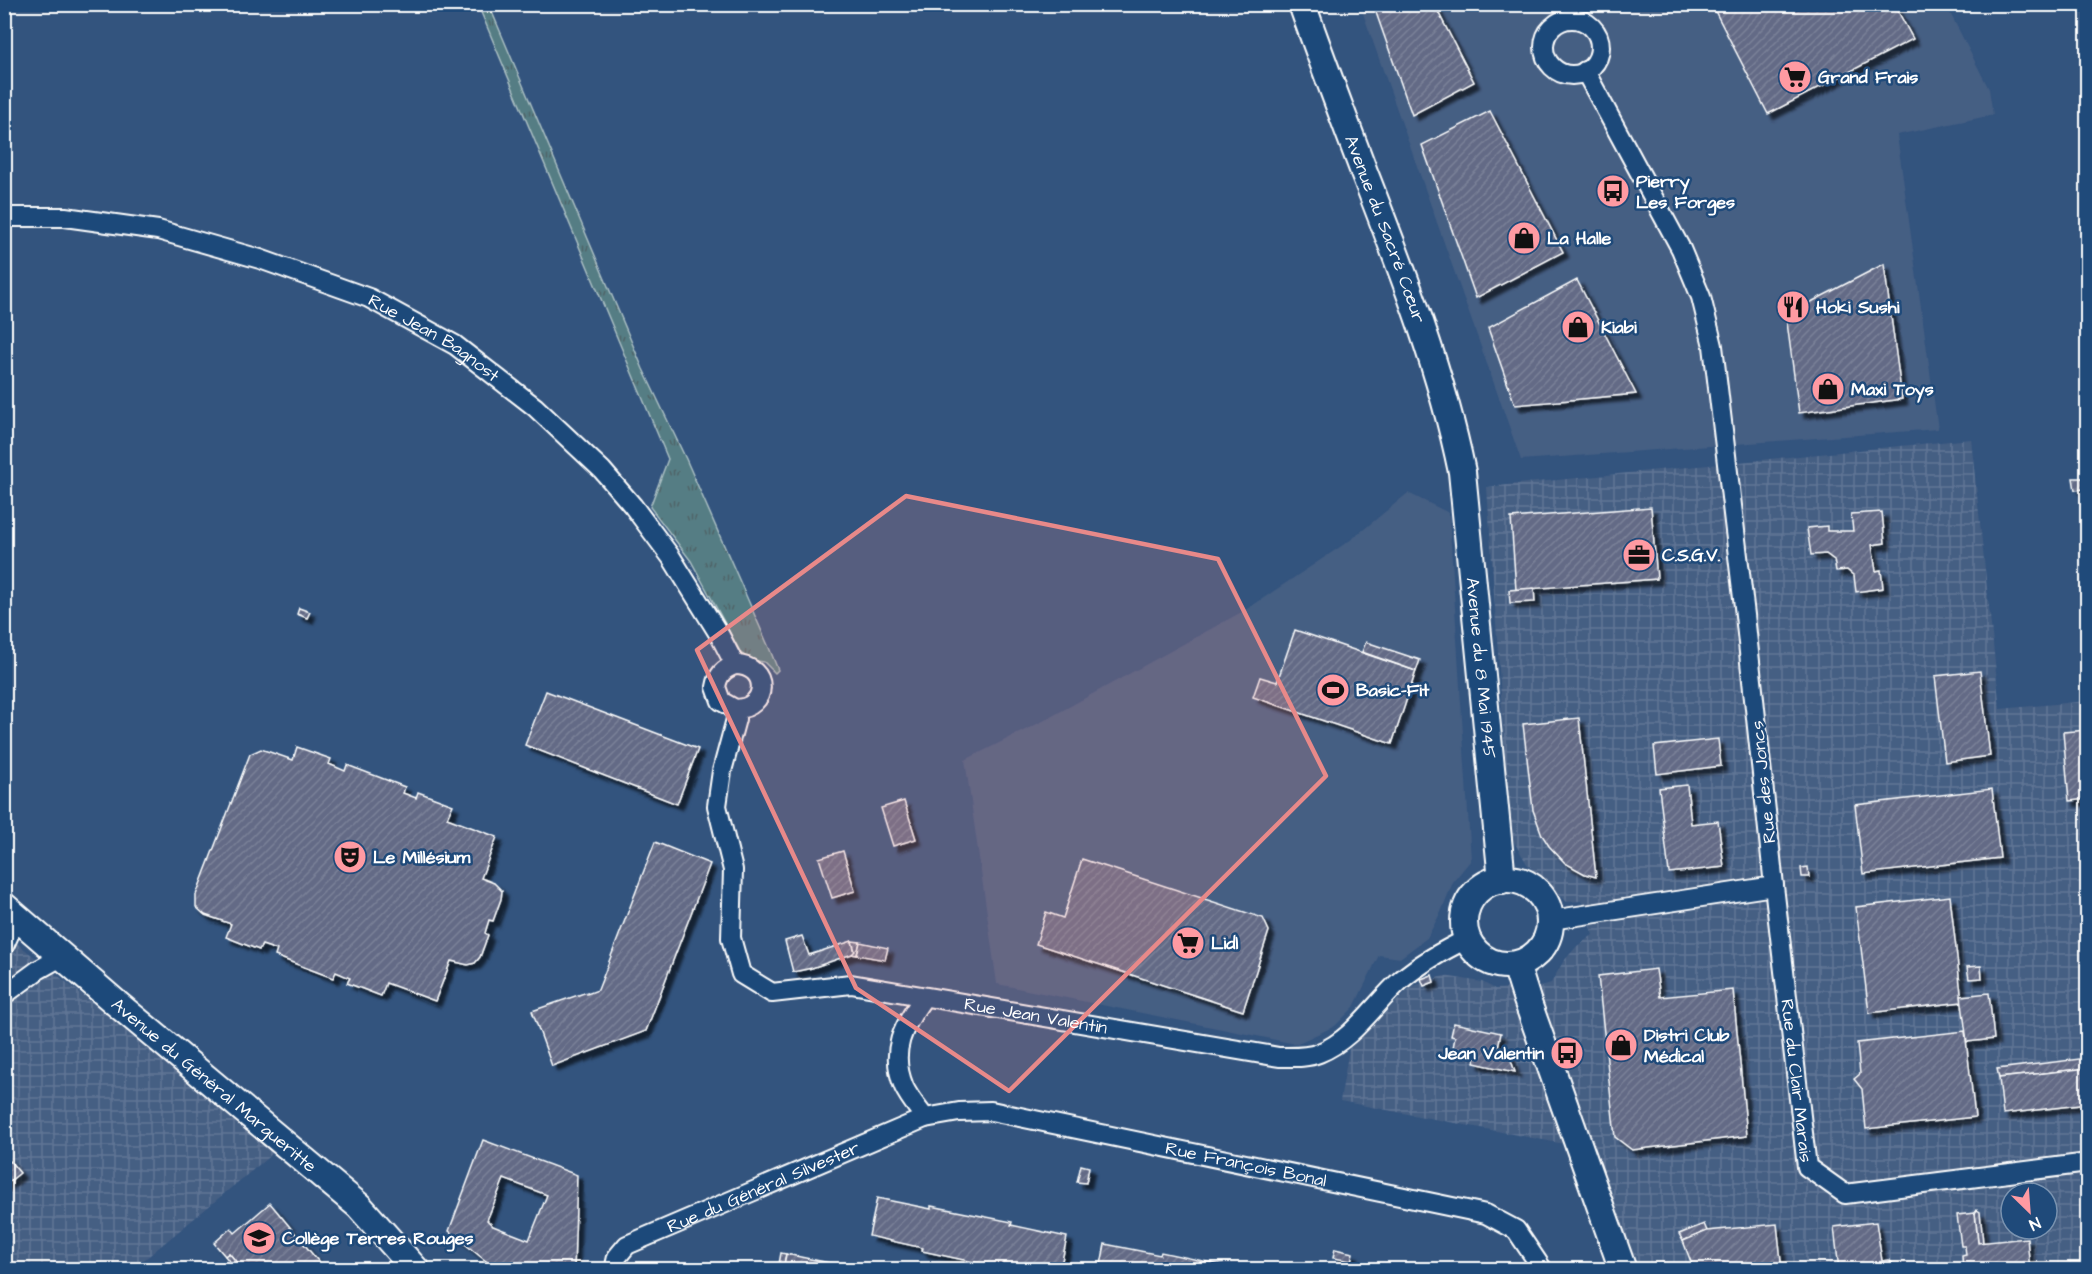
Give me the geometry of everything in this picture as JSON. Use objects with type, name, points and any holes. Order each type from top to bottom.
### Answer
[{"type":"main road","name":"Avenue du Sacré Cœur","points":[[1302,4],[1402,269],[1446,405],[1459,456]]},
{"type":"main road","name":"Avenue du 8 Mai 1945","points":[[1459,456],[1502,880]]},
{"type":"main road","points":[[1502,880],[1517,880],[1538,891],[1545,900],[1551,920],[1549,935],[1544,946],[1536,955],[1516,965],[1505,966],[1484,959],[1475,952],[1467,939],[1464,921],[1469,901],[1484,885],[1502,880]]},
{"type":"main road","name":"Avenue du Général Margueritte","points":[[11,912],[61,957],[359,1206],[416,1269]]},
{"type":"main road","points":[[1516,965],[1623,1269]]},
{"type":"street","points":[[1571,12],[1594,29],[1599,41],[1598,56],[1586,71],[1572,75],[1560,72],[1548,62],[1544,51],[1545,39],[1552,26],[1571,12]]},
{"type":"street","name":"Rue des Joncs","points":[[1586,71],[1681,249],[1701,297],[1713,346],[1774,886]]},
{"type":"street","name":"Rue Jean Bagnost","points":[[4,217],[65,217],[158,230],[260,259],[369,298],[455,345],[535,407],[602,470],[633,506],[671,557],[720,636],[735,665]]},
{"type":"street","points":[[735,665],[750,668],[757,674],[761,688],[760,695],[750,706],[735,709],[721,701],[716,687],[721,673],[735,665]]},
{"type":"street","name":"Rue Jean Valentin","points":[[735,709],[736,719],[722,771],[717,806],[733,870],[732,938],[741,974],[772,993],[851,984],[1278,1057],[1298,1057],[1319,1053],[1343,1040],[1401,980],[1430,958],[1467,939]]},
{"type":"street","points":[[1551,920],[1774,886]]},
{"type":"street","name":"Rue du Clair Marais","points":[[1774,886],[1807,1167],[1845,1194],[2088,1163]]},
{"type":"street","points":[[4,946],[11,912]]},
{"type":"street","points":[[4,994],[61,957]]},
{"type":"street","points":[[924,997],[906,1022],[896,1054],[904,1087],[925,1118]]},
{"type":"street","name":"Rue François Bonal","points":[[925,1118],[959,1112],[991,1111],[1486,1214],[1515,1230],[1543,1269]]},
{"type":"street","name":"Rue du Général Silvester","points":[[614,1269],[617,1257],[627,1245],[925,1118]]},
{"type":"highlighted area","points":[[906,496],[1218,559],[1326,776],[1009,1091],[856,988],[697,650]]},
{"type":"shaded area","points":[[1360,5],[1946,5],[1989,89],[1993,115],[1897,135],[1938,429],[1521,460]]},
{"type":"shaded area","points":[[1971,439],[2000,709],[2087,701],[2087,1269],[1638,1269],[1595,1150],[1340,1101],[1349,1049],[1412,986],[1444,976],[1482,982],[1495,989],[1541,986],[1551,983],[1563,962],[1577,946],[1593,935],[1581,901],[1567,902],[1527,864],[1510,835],[1487,487]]},
{"type":"shaded area","points":[[1408,493],[1449,513],[1471,860],[1453,882],[1427,938],[1400,958],[1379,955],[1354,1007],[1335,1026],[1296,1044],[997,984],[965,760],[1045,720],[1247,609],[1352,539]]},
{"type":"shaded area","points":[[4,933],[278,1149],[133,1269],[5,1269]]},
{"type":"green space","points":[[478,5],[489,5],[643,369],[686,459],[770,650],[778,670],[775,673],[764,662],[750,660],[741,653],[691,561],[650,507],[668,459]]},
{"type":"building","points":[[1373,4],[1434,4],[1474,82],[1412,115]]},
{"type":"building","name":"Grand Frais","points":[[1728,4],[1894,4],[1913,39],[1768,114],[1715,11]]},
{"type":"building","points":[[1490,111],[1563,252],[1476,298],[1422,145]]},
{"type":"building","points":[[1884,264],[1902,399],[1799,413],[1786,315]]},
{"type":"building","points":[[1577,280],[1636,394],[1515,405],[1488,328]]},
{"type":"building","points":[[2073,478],[2083,478],[2084,489],[2075,490]]},
{"type":"building","points":[[1651,507],[1657,579],[1516,590],[1511,518]]},
{"type":"building","points":[[1882,512],[1885,543],[1872,545],[1876,571],[1881,570],[1883,588],[1856,592],[1854,576],[1847,570],[1836,571],[1834,560],[1826,554],[1811,555],[1807,528],[1827,526],[1827,531],[1853,531],[1851,514]]},
{"type":"building","points":[[1534,588],[1535,602],[1510,603],[1509,590]]},
{"type":"building","points":[[299,608],[310,612],[307,618],[297,614]]},
{"type":"building","name":"Basic-Fit","points":[[1295,630],[1416,671],[1392,744],[1253,697],[1260,677],[1277,682]]},
{"type":"building","points":[[1366,642],[1420,660],[1416,671],[1362,652]]},
{"type":"building","points":[[1980,671],[1990,756],[1945,762],[1935,676]]},
{"type":"building","points":[[546,691],[698,749],[677,804],[525,745]]},
{"type":"building","points":[[1579,718],[1596,877],[1565,863],[1542,835],[1533,810],[1523,724]]},
{"type":"building","points":[[2088,730],[2088,799],[2069,801],[2063,732]]},
{"type":"building","points":[[1718,739],[1721,766],[1657,774],[1654,746]]},
{"type":"building","name":"Le Millésium","points":[[297,747],[331,759],[329,764],[345,771],[347,765],[405,787],[403,793],[416,798],[418,792],[453,805],[447,818],[497,837],[481,878],[494,883],[502,891],[501,899],[493,921],[489,920],[485,933],[488,935],[480,957],[475,963],[468,965],[451,961],[435,1001],[386,983],[381,996],[347,983],[350,978],[336,972],[333,978],[275,956],[277,950],[262,945],[259,950],[226,937],[231,924],[205,915],[196,907],[196,895],[250,754],[261,749],[293,760]]},
{"type":"building","points":[[1687,785],[1691,824],[1718,821],[1724,867],[1669,873],[1659,788]]},
{"type":"building","points":[[1992,789],[2000,858],[1863,874],[1855,805]]},
{"type":"building","points":[[904,801],[916,839],[893,846],[881,808]]},
{"type":"building","points":[[655,842],[710,864],[646,1031],[552,1066],[532,1011],[598,990]]},
{"type":"building","points":[[843,851],[855,891],[832,898],[819,858]]},
{"type":"building","points":[[1082,859],[1263,918],[1269,931],[1243,1011],[1036,944],[1046,912],[1063,918]]},
{"type":"building","points":[[1808,867],[1809,877],[1802,877],[1801,868]]},
{"type":"building","points":[[1950,896],[1962,1002],[1869,1013],[1856,907]]},
{"type":"building","points":[[802,936],[809,955],[852,941],[855,953],[793,972],[785,941]]},
{"type":"building","points":[[852,941],[860,942],[857,955],[852,954],[855,951]]},
{"type":"building","points":[[860,942],[888,948],[885,960],[857,955]]},
{"type":"building","points":[[1981,966],[1982,978],[1969,979],[1967,967]]},
{"type":"building","points":[[1656,969],[1660,997],[1733,990],[1747,1136],[1632,1150],[1615,1137],[1598,976]]},
{"type":"building","points":[[1432,975],[1434,982],[1424,986],[1421,979]]},
{"type":"building","points":[[1989,993],[1994,1039],[1967,1042],[1961,996]]},
{"type":"building","points":[[1454,1023],[1501,1033],[1498,1047],[1507,1049],[1515,1072],[1474,1063],[1476,1053],[1453,1048],[1455,1037],[1451,1036]]},
{"type":"building","points":[[1965,1031],[1975,1117],[1866,1129],[1862,1089],[1854,1079],[1860,1074],[1857,1043]]},
{"type":"building","points":[[2088,1058],[2088,1068],[1999,1078],[1997,1069]]},
{"type":"building","points":[[2088,1068],[2088,1104],[2003,1114],[1999,1078]]},
{"type":"building","points":[[483,1140],[577,1175],[574,1270],[497,1270],[449,1231]],"holes":[[[504,1179],[547,1195],[529,1240],[493,1226],[487,1220]]]},
{"type":"building","points":[[4,1154],[20,1173],[4,1186]]},
{"type":"building","points":[[1081,1165],[1089,1167],[1086,1183],[1077,1182]]},
{"type":"building","points":[[877,1198],[1012,1222],[1011,1225],[1067,1237],[1060,1270],[1029,1270],[1002,1264],[1001,1268],[922,1251],[923,1248],[869,1236]]},
{"type":"building","name":"Collège Terres Rouges","points":[[270,1203],[323,1267],[320,1270],[243,1270],[229,1253],[225,1256],[214,1243],[231,1228],[235,1233]]},
{"type":"building","points":[[1977,1210],[1980,1212],[1983,1243],[1978,1243],[1975,1213]]},
{"type":"building","points":[[1975,1213],[1978,1243],[2027,1241],[2030,1270],[1963,1270],[1962,1256],[1966,1255],[1965,1246],[1961,1246],[1957,1215]]},
{"type":"building","points":[[1876,1222],[1882,1261],[1889,1260],[1896,1266],[1896,1270],[1839,1270],[1834,1227]]},
{"type":"building","points":[[1704,1224],[1707,1231],[1683,1241],[1679,1234]]},
{"type":"building","points":[[1777,1224],[1782,1270],[1694,1270],[1683,1241],[1707,1231]]},
{"type":"building","points":[[1105,1244],[1160,1255],[1161,1252],[1245,1270],[1100,1270]]},
{"type":"building","points":[[1335,1249],[1353,1253],[1351,1261],[1333,1258]]},
{"type":"building","points":[[229,1253],[243,1270],[236,1270],[225,1256]]},
{"type":"building","points":[[781,1253],[786,1254],[784,1265],[779,1264]]},
{"type":"building","points":[[786,1254],[854,1268],[853,1270],[778,1270],[779,1264],[784,1265]]},
{"type":"place","name":"Grand Frais","points":[[1795,77]]},
{"type":"place","name":"Pierry Les Forges","points":[[1613,191]]},
{"type":"place","name":"La Halle","points":[[1524,238]]},
{"type":"place","name":"Hoki Sushi","points":[[1793,307]]},
{"type":"place","name":"Kiabi","points":[[1578,327]]},
{"type":"place","name":"Maxi Toys","points":[[1828,389]]},
{"type":"place","name":"C.S.G.V.","points":[[1639,555]]},
{"type":"place","name":"Basic-Fit","points":[[1333,690]]},
{"type":"place","name":"Le Millésium","points":[[350,857]]},
{"type":"place","name":"Lidl","points":[[1188,943]]},
{"type":"place","name":"Distri Club Médical","points":[[1621,1045]]},
{"type":"place","name":"Jean Valentin","points":[[1567,1053]]},
{"type":"place","name":"Collège Terres Rouges","points":[[259,1238]]}]
